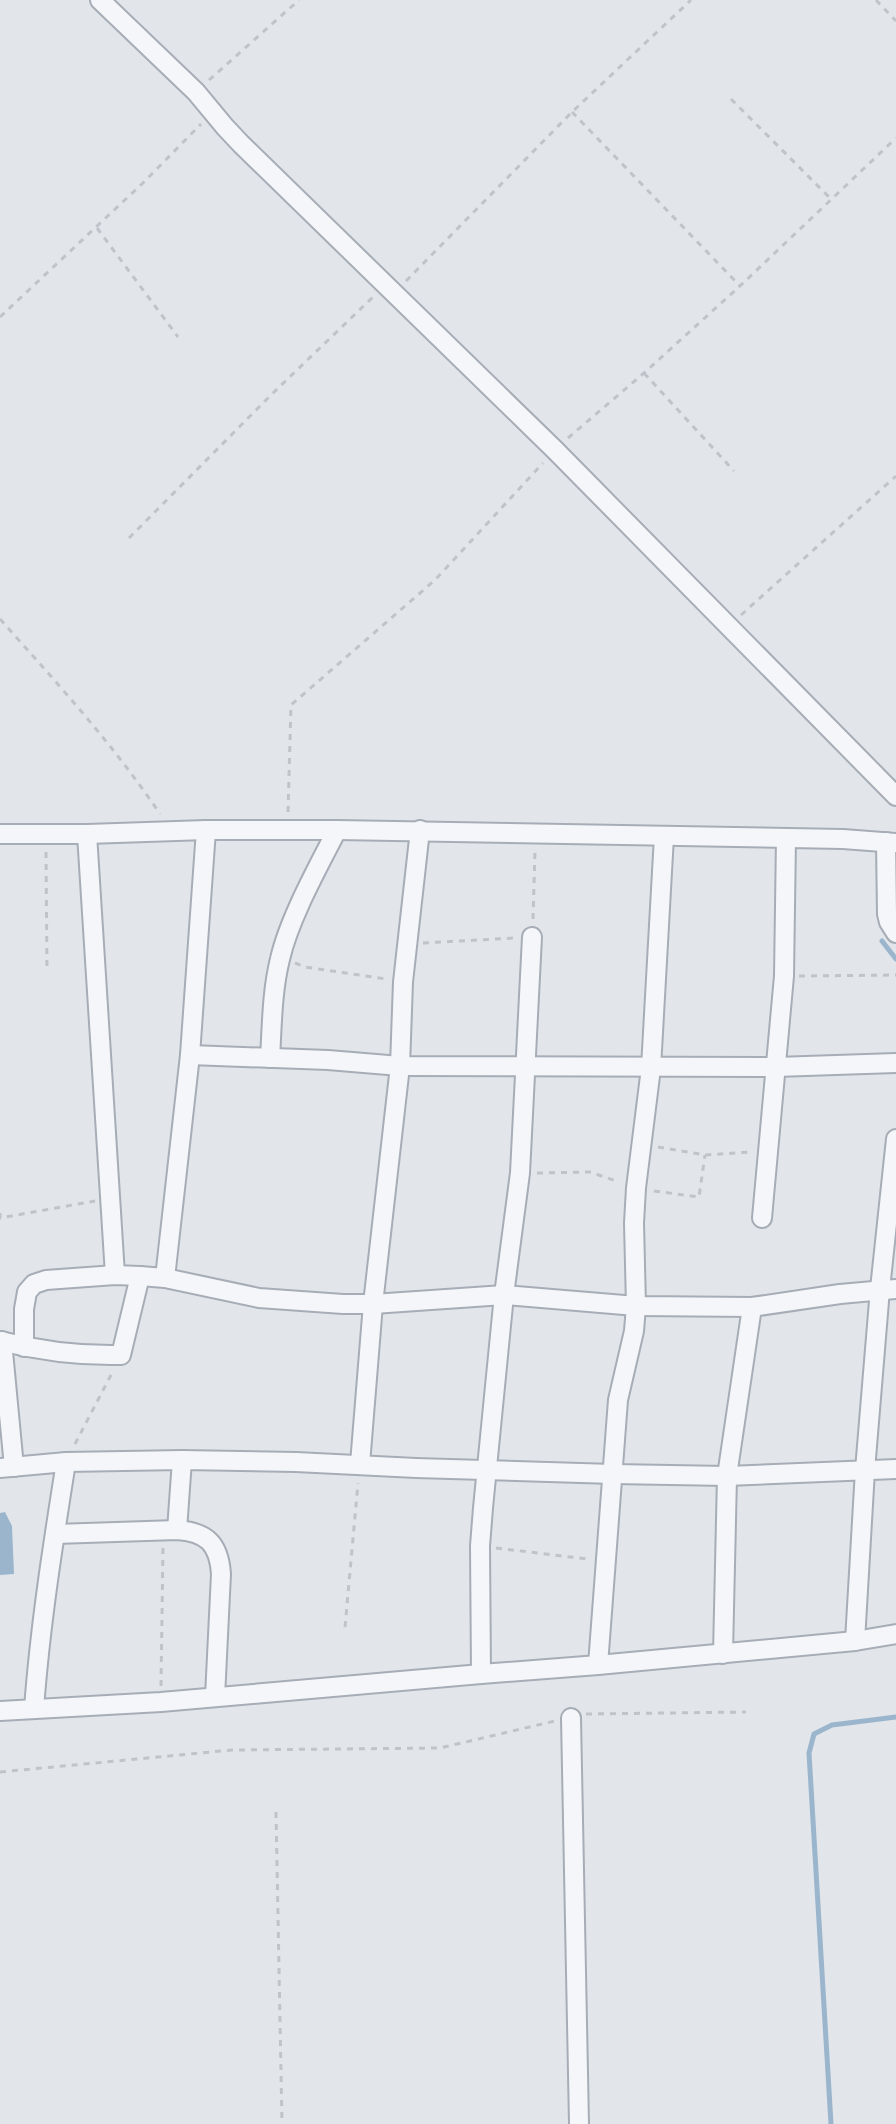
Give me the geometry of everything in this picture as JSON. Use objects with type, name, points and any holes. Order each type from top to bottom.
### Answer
[{"type":"street","points":[[100,0],[196,92],[241,144],[558,447],[896,796]]},
{"type":"street","points":[[165,1278],[190,1055],[206,830]]},
{"type":"street","points":[[270,1058],[273,1001],[280,958],[306,893],[337,830]]},
{"type":"street","points":[[360,1464],[373,1304],[400,1066],[403,982],[420,830]]},
{"type":"street","points":[[0,834],[420,830],[891,843],[887,914],[896,933]]},
{"type":"street","points":[[87,834],[115,1275]]},
{"type":"street","points":[[598,1665],[618,1400],[634,1331],[636,1306],[636,1188],[651,1068],[664,836]]},
{"type":"street","points":[[762,1218],[784,976],[786,838]]},
{"type":"street","points":[[481,1674],[480,1546],[504,1295],[520,1173],[532,937]]},
{"type":"street","points":[[190,1055],[400,1066],[651,1068],[896,1063]]},
{"type":"street","points":[[855,1641],[865,1470],[888,1289],[896,1139]]},
{"type":"street","points":[[24,1347],[25,1301],[27,1292],[34,1284],[46,1280],[115,1275],[165,1278],[272,1300],[373,1304],[504,1295],[636,1306],[752,1307],[888,1289]]},
{"type":"street","points":[[140,1276],[121,1355],[75,1354],[1,1341],[7,1467],[66,1462],[182,1460],[727,1476],[896,1469]]},
{"type":"street","points":[[723,1654],[727,1476],[752,1307]]},
{"type":"street","points":[[170,1530],[182,1460]]},
{"type":"street","points":[[34,1709],[41,1628],[66,1462]]},
{"type":"street","points":[[55,1534],[192,1531],[213,1545],[220,1559],[215,1697]]},
{"type":"street","points":[[0,1711],[161,1702],[598,1665],[855,1641],[896,1634]]},
{"type":"street","points":[[571,1718],[579,2124]]},
{"type":"path","points":[[196,92],[299,0]]},
{"type":"path","points":[[129,538],[250,415],[390,289],[691,0]]},
{"type":"path","points":[[876,0],[896,21]]},
{"type":"path","points":[[731,99],[831,199]]},
{"type":"path","points":[[0,317],[97,228],[212,112]]},
{"type":"path","points":[[572,112],[740,286]]},
{"type":"path","points":[[287,830],[291,705],[435,580],[558,447],[740,286],[896,138]]},
{"type":"path","points":[[97,228],[178,337]]},
{"type":"path","points":[[644,373],[734,471]]},
{"type":"path","points":[[730,626],[896,476]]},
{"type":"path","points":[[0,619],[80,708],[171,831]]},
{"type":"path","points":[[407,944],[532,937],[535,833]]},
{"type":"path","points":[[46,834],[47,972]]},
{"type":"path","points":[[280,958],[305,967],[403,982]]},
{"type":"path","points":[[784,976],[896,975]]},
{"type":"path","points":[[641,1145],[705,1155],[769,1150]]},
{"type":"path","points":[[520,1173],[590,1172],[636,1188],[699,1197],[705,1155]]},
{"type":"path","points":[[0,1213],[0,1218],[110,1199]]},
{"type":"path","points":[[66,1462],[121,1355]]},
{"type":"path","points":[[345,1627],[360,1464]]},
{"type":"path","points":[[161,1702],[170,1530]]},
{"type":"path","points":[[480,1546],[607,1562]]},
{"type":"path","points":[[0,1772],[232,1750],[440,1748],[587,1714],[746,1712]]},
{"type":"path","points":[[276,1812],[282,2124]]},
{"type":"water","points":[[5,1512],[12,1526],[14,1574],[0,1575],[0,1513]]},
{"type":"waterway","points":[[882,941],[896,959]]},
{"type":"waterway","points":[[831,2124],[809,1753],[814,1734],[832,1725],[896,1717]]}]
